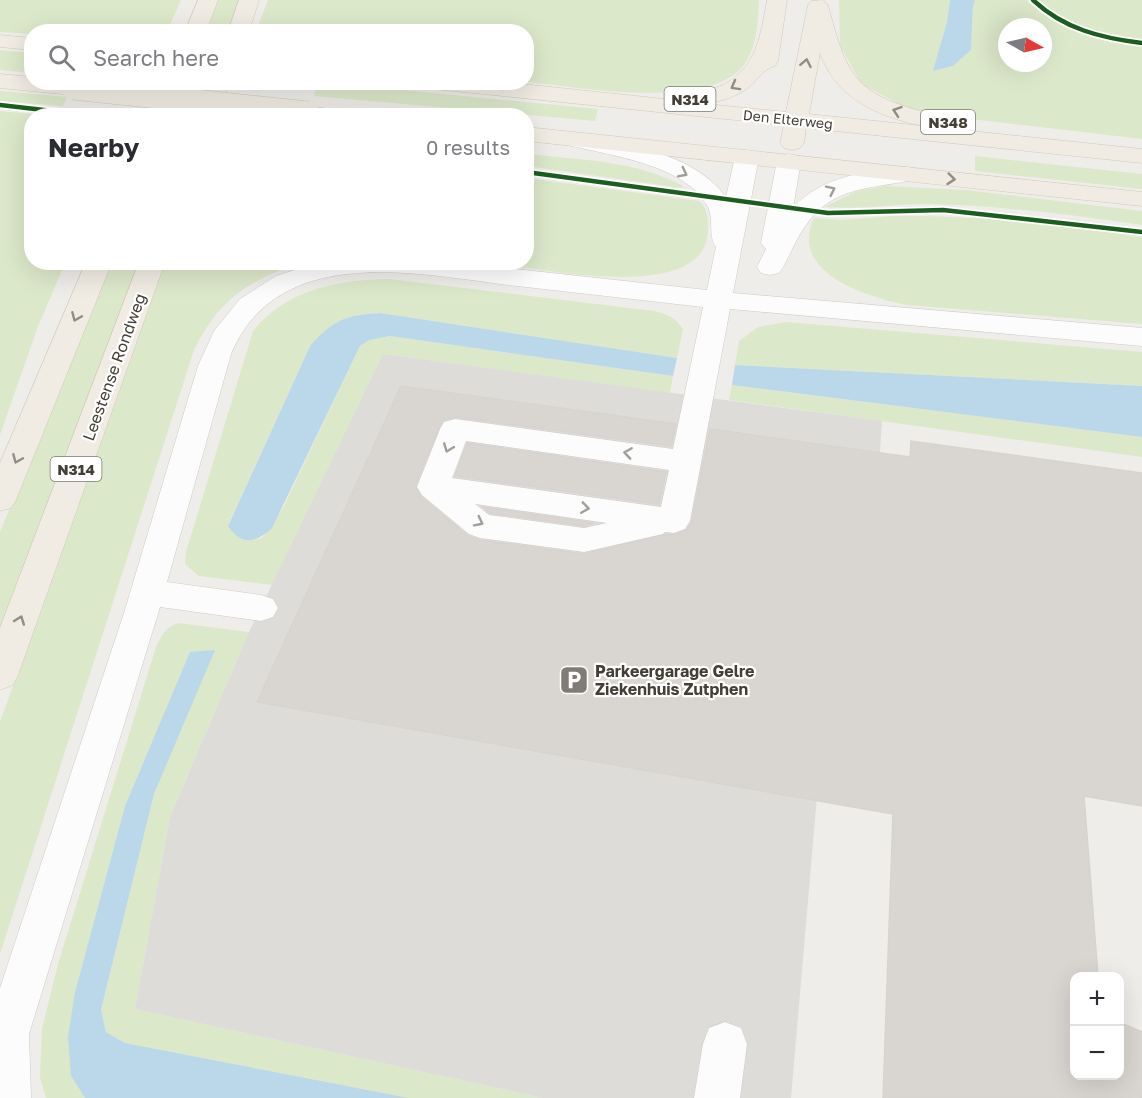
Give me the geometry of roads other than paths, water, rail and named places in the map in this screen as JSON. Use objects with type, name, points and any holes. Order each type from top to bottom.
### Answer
[{"type":"main road","points":[[198,24],[208,0]]},
{"type":"main road","points":[[241,24],[249,0]]},
{"type":"main road","name":"N314","points":[[747,157],[771,42],[777,0]]},
{"type":"main road","name":"N348","points":[[789,161],[818,2]]},
{"type":"main road","name":"N348","points":[[818,2],[834,63],[846,82],[885,107],[926,119],[1142,142]]},
{"type":"main road","points":[[0,41],[24,43]]},
{"type":"main road","name":"N314","points":[[584,98],[688,100],[721,93],[739,85],[751,75],[771,42]]},
{"type":"main road","points":[[0,81],[24,83]]},
{"type":"main road","points":[[92,90],[261,108]]},
{"type":"main road","points":[[163,108],[171,90]]},
{"type":"main road","points":[[209,108],[215,90]]},
{"type":"main road","name":"Den Elterweg","points":[[509,90],[1142,156]]},
{"type":"main road","points":[[534,135],[1142,199]]},
{"type":"main road","points":[[0,500],[96,270]]},
{"type":"main road","name":"Leestense Rondweg","points":[[0,675],[149,270]]},
{"type":"lane","points":[[567,138],[640,156],[677,169],[699,181],[720,206],[724,219],[726,262]]},
{"type":"lane","points":[[686,462],[455,429],[433,487],[480,525],[584,540],[674,521],[693,430],[747,157]]},
{"type":"lane","points":[[764,304],[789,161]]},
{"type":"lane","points":[[770,267],[796,218],[818,196],[858,180],[907,174]]},
{"type":"lane","points":[[8,1098],[7,1034],[147,592],[212,370],[234,322],[251,303],[273,288],[301,275],[320,270]]},
{"type":"lane","points":[[448,270],[718,300],[1142,337]]},
{"type":"lane","points":[[147,592],[261,608]]},
{"type":"lane","points":[[717,1098],[725,1044]]},
{"type":"water","points":[[950,0],[975,0],[971,50],[953,66],[933,71],[947,22]]},
{"type":"water","points":[[380,313],[677,358],[673,376],[390,336],[369,340],[360,346],[272,528],[254,539],[238,537],[228,526],[310,346],[326,330],[341,320],[358,315]]},
{"type":"water","points":[[735,365],[1142,386],[1142,437],[732,385]]},
{"type":"water","points":[[215,650],[154,794],[101,1010],[106,1032],[125,1043],[409,1098],[85,1098],[71,1076],[68,1037],[75,992],[125,806],[190,652]]},
{"type":"place","name":"Parkeergarage Gelre Ziekenhuis Zutphen","points":[[574,680]]}]
